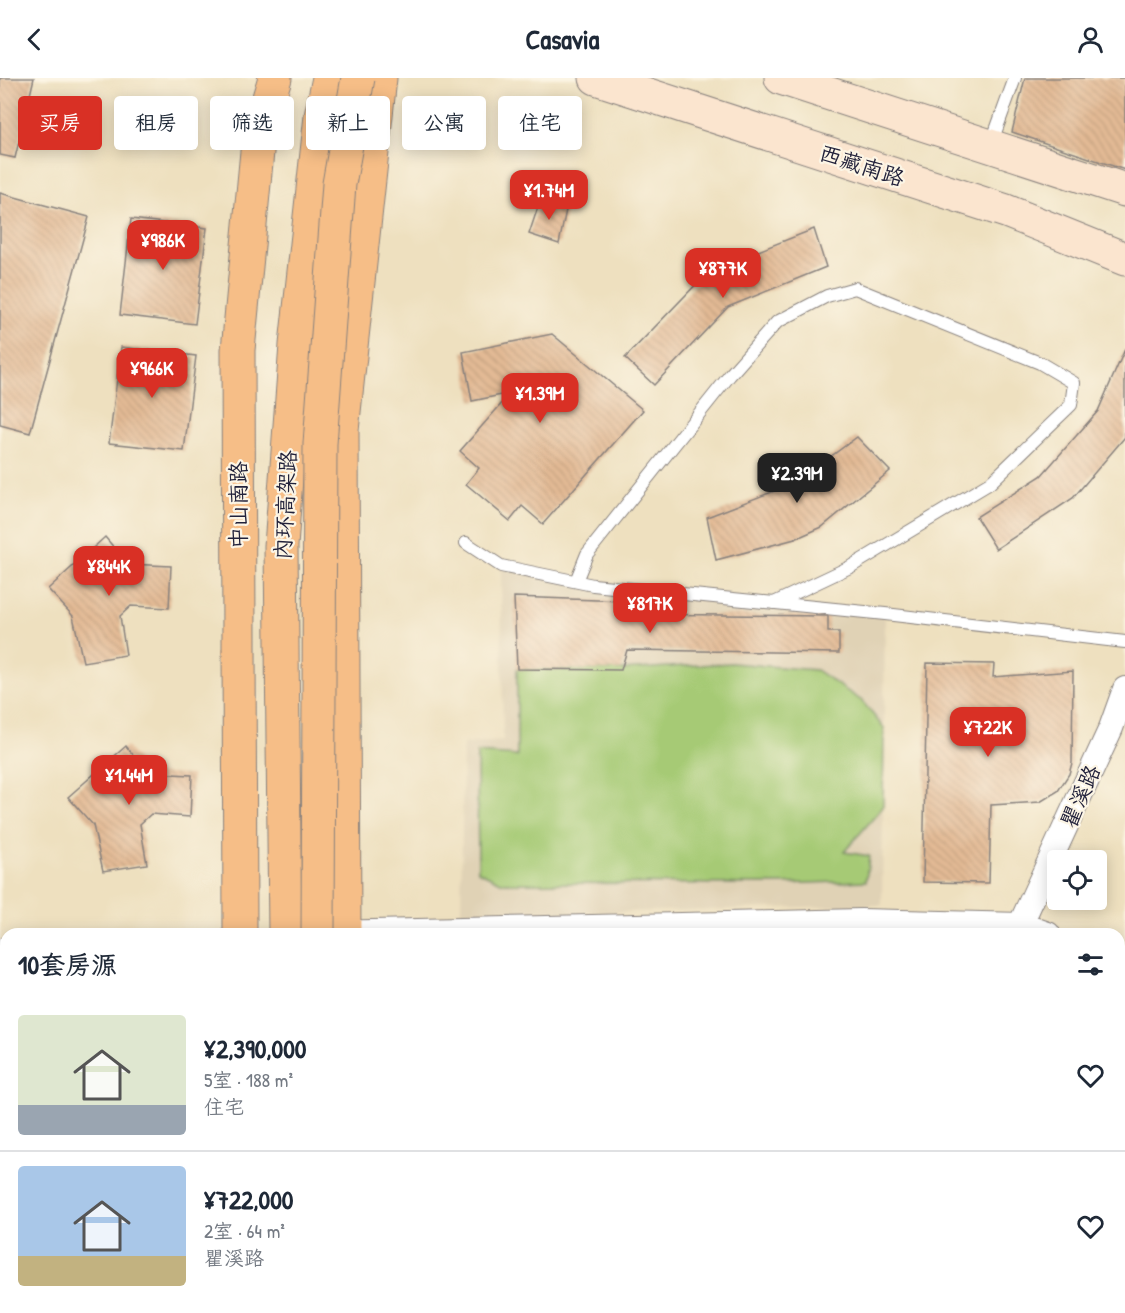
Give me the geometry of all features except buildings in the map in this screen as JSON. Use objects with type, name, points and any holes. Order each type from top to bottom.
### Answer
[{"type":"main road","name":"中山南路","points":[[240,928],[238,350],[259,131],[275,78]]},
{"type":"main road","name":"内环高架路","points":[[285,928],[281,546],[296,345],[321,117],[329,78]]},
{"type":"main road","name":"内环高架路","points":[[336,928],[320,444],[339,184],[358,78]]},
{"type":"main road","points":[[336,928],[345,550],[342,430],[380,78]]},
{"type":"main road","name":"西藏南路","points":[[596,78],[1006,211],[1125,259]]},
{"type":"main road","points":[[781,78],[991,144],[1125,190]]},
{"type":"street","name":"瞿溪路","points":[[1020,928],[1111,728],[1125,689]]},
{"type":"street","points":[[578,928],[861,921],[984,928]]},
{"type":"lane","points":[[991,144],[1016,78]]},
{"type":"lane","points":[[576,581],[587,554],[777,322],[827,296],[855,288],[1040,363],[1074,383],[1071,405],[990,483],[850,567],[774,603]]},
{"type":"lane","points":[[466,543],[501,566],[576,581],[1125,642]]},
{"type":"shaded area","points":[[501,566],[774,603],[885,614],[882,905],[461,916],[463,744],[503,741]]},
{"type":"green space","points":[[731,663],[816,670],[862,701],[884,728],[883,807],[844,852],[869,856],[866,881],[781,884],[503,883],[478,871],[477,753],[517,756],[517,669],[621,670]]}]
